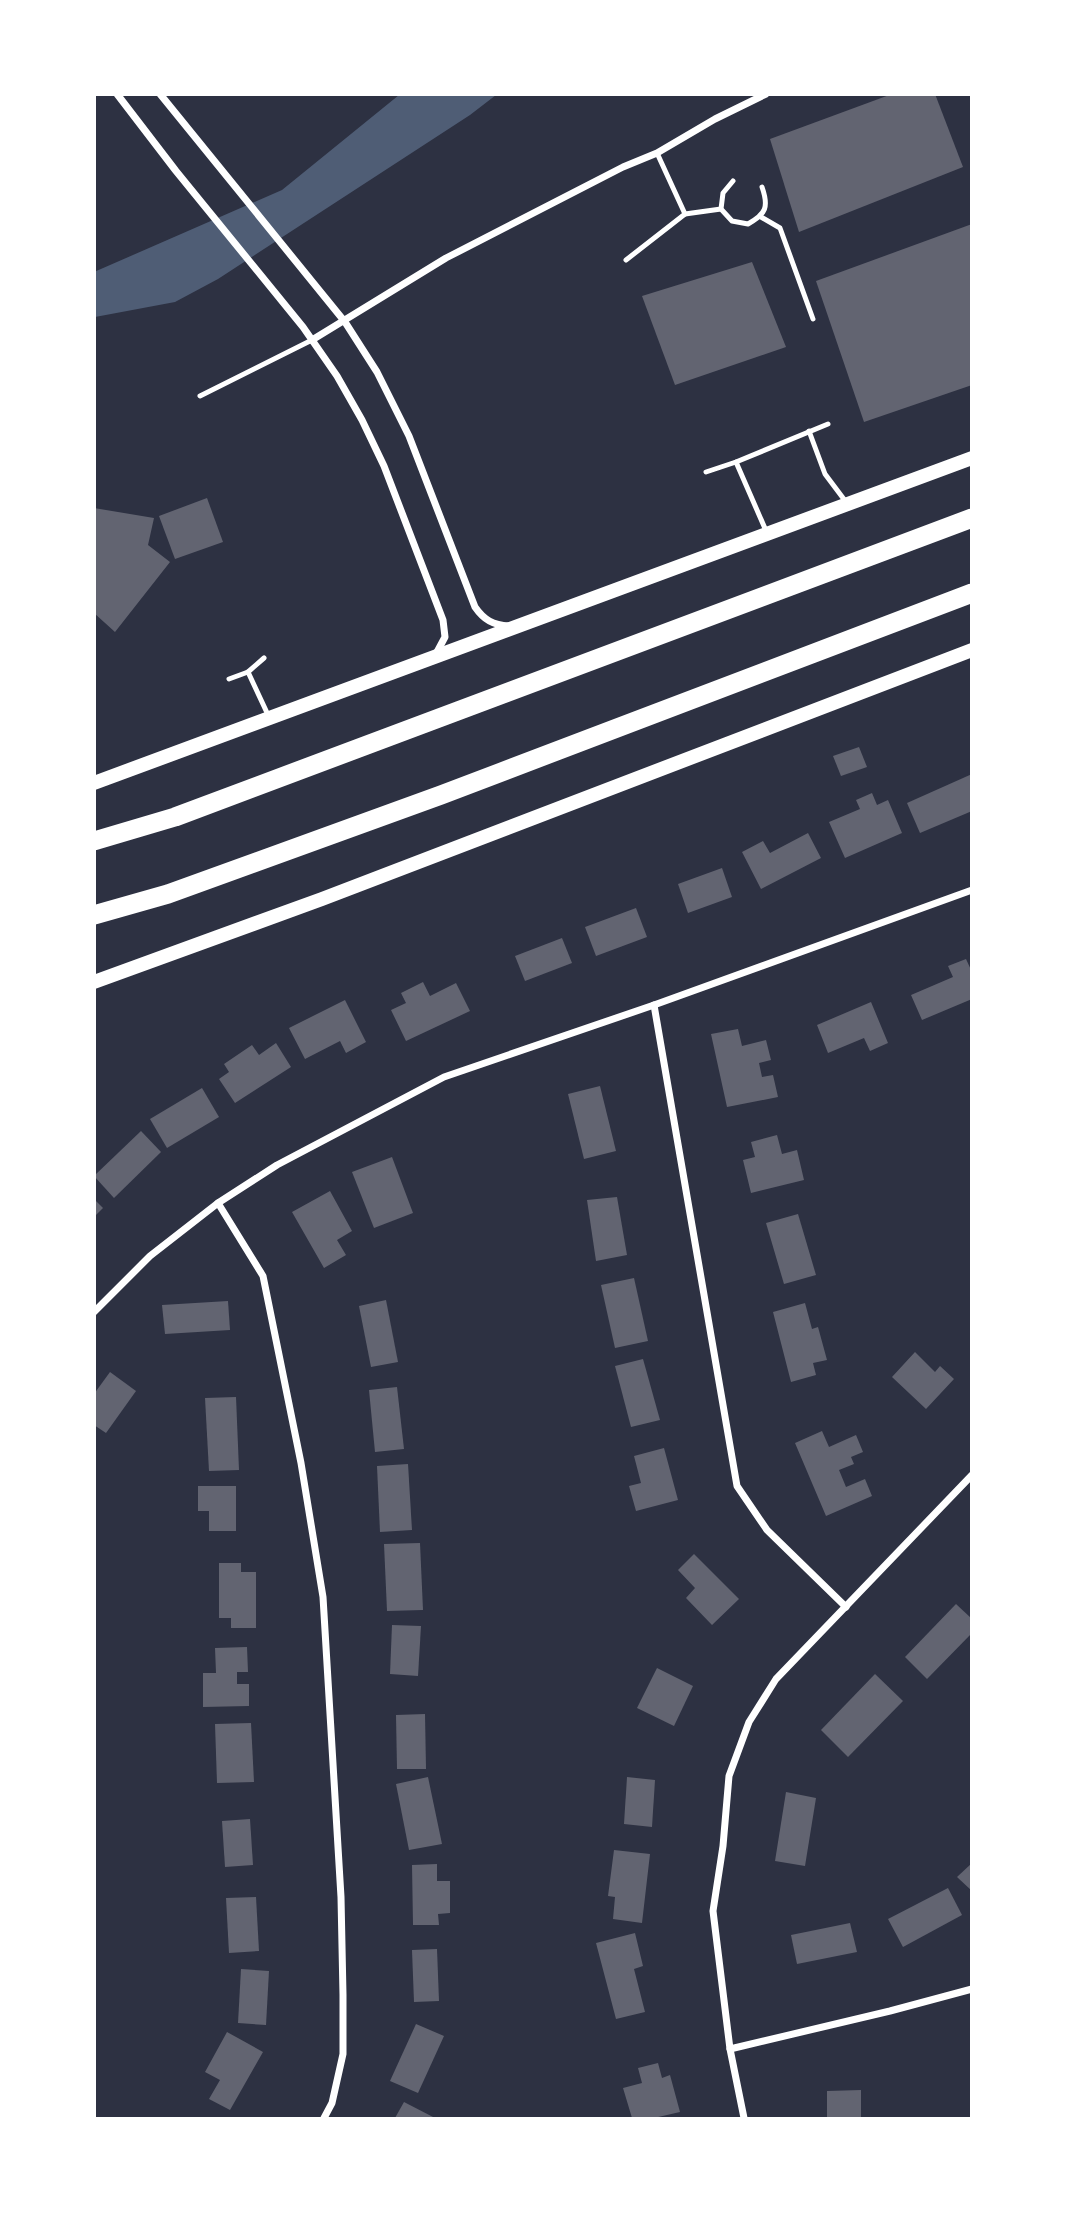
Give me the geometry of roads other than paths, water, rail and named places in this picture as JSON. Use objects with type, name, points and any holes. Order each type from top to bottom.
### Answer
[{"type":"highway","points":[[94,841],[188,812],[971,518]]},
{"type":"highway","points":[[94,915],[168,894],[441,795],[971,593]]},
{"type":"main road","points":[[94,783],[971,458]]},
{"type":"main road","points":[[94,982],[322,899],[971,650]]},
{"type":"street","points":[[117,94],[176,172],[312,340],[343,386],[373,443],[443,620],[444,643],[428,660]]},
{"type":"street","points":[[160,94],[345,322],[400,416],[475,607],[486,620],[494,624],[520,626]]},
{"type":"street","points":[[312,340],[446,258],[623,167],[657,153],[715,118],[766,94]]},
{"type":"street","points":[[94,1312],[149,1256],[218,1203],[277,1165],[444,1077],[654,1005],[971,890]]},
{"type":"street","points":[[654,1005],[737,1486],[767,1530],[846,1606]]},
{"type":"street","points":[[218,1203],[263,1276],[301,1463],[323,1597],[341,1897],[344,1995],[343,2054],[332,2102],[324,2119]]},
{"type":"street","points":[[744,2119],[730,2049],[713,1911],[723,1846],[729,1776],[749,1721],[776,1679],[971,1475]]},
{"type":"street","points":[[730,2049],[971,1989]]},
{"type":"lane","points":[[657,153],[685,214]]},
{"type":"lane","points":[[733,181],[723,193],[722,209],[732,221],[748,224],[761,216],[767,202],[762,187]]},
{"type":"lane","points":[[626,260],[685,214],[722,209]]},
{"type":"lane","points":[[761,216],[780,228],[813,319]]},
{"type":"lane","points":[[200,396],[312,340]]},
{"type":"lane","points":[[706,472],[828,424]]},
{"type":"lane","points":[[809,431],[825,474],[847,505]]},
{"type":"lane","points":[[736,462],[768,534]]},
{"type":"lane","points":[[229,679],[248,672],[264,657]]},
{"type":"lane","points":[[248,672],[270,719]]},
{"type":"water","points":[[399,95],[496,95],[470,115],[218,279],[175,302],[95,317],[94,272],[282,190]]}]
